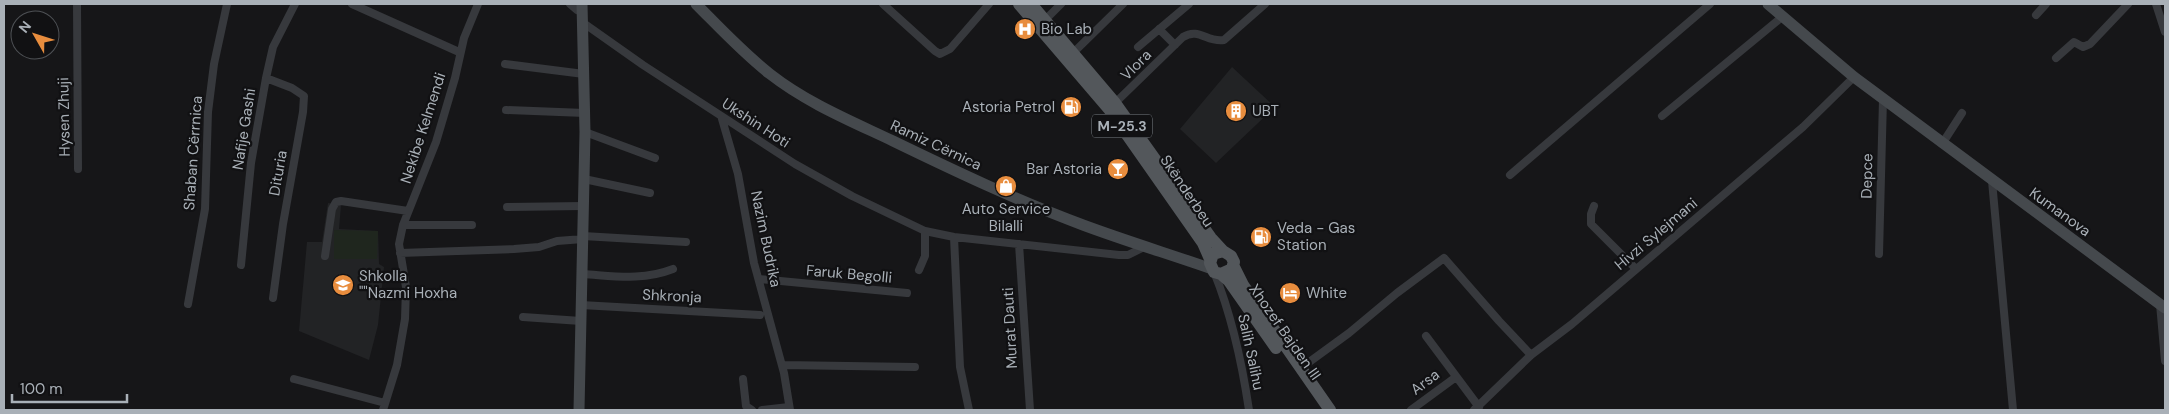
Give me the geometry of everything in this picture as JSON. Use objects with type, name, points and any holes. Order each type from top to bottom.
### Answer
[{"type":"main road","name":"Skënderbeu","points":[[1019,4],[1108,109],[1169,193],[1211,260]]},
{"type":"main road","name":"Skënderbeu","points":[[1031,4],[1115,103],[1211,238],[1211,260]]},
{"type":"main road","name":"M-25.3","points":[[1211,260],[1232,256],[1233,266]]},
{"type":"main road","points":[[1211,260],[1229,272],[1233,266]]},
{"type":"main road","name":"Xhozef Bajden III","points":[[1211,260],[1237,292],[1320,410]]},
{"type":"main road","name":"Xhozef Bajden III","points":[[1233,266],[1243,285],[1330,410]]},
{"type":"street","name":"Hysen Zhuji","points":[[76,4],[78,169]]},
{"type":"street","name":"Shaban Cërrnica","points":[[188,304],[205,209],[208,112],[214,64],[227,4]]},
{"type":"street","name":"Nafije Gashi","points":[[241,265],[251,163],[266,78],[274,47],[296,4]]},
{"type":"street","points":[[352,4],[401,28],[459,52]]},
{"type":"street","name":"Nekibe Kelmendi","points":[[294,379],[384,406],[396,365],[405,320],[406,287],[399,244],[403,225],[436,142],[455,78],[459,52],[478,4]]},
{"type":"street","name":"Ukshin Hoti","points":[[570,4],[722,119],[811,173],[895,218],[926,232],[954,237],[1119,255],[1128,255],[1144,247]]},
{"type":"street","name":"Ramiz Cërnica","points":[[696,4],[743,51],[798,94],[967,177],[1073,221],[1144,247],[1211,260]]},
{"type":"street","points":[[883,4],[940,54],[950,49],[988,4]]},
{"type":"street","points":[[1046,20],[1061,4]]},
{"type":"street","points":[[1073,53],[1123,4]]},
{"type":"street","name":"Vlora","points":[[1138,47],[1189,4]]},
{"type":"street","name":"Vlora","points":[[1115,103],[1190,33],[1216,42],[1224,40],[1265,4]]},
{"type":"street","points":[[1510,175],[1710,4]]},
{"type":"street","name":"Kumanova","points":[[1768,4],[1854,77],[2163,306],[2165,361]]},
{"type":"street","points":[[2036,15],[2046,4]]},
{"type":"street","points":[[2056,58],[2074,42],[2083,47],[2090,44],[2128,4]]},
{"type":"street","points":[[2156,4],[2165,32]]},
{"type":"street","points":[[579,410],[585,132],[582,12]]},
{"type":"street","points":[[1662,116],[1782,16]]},
{"type":"street","points":[[1159,29],[1175,45]]},
{"type":"street","points":[[505,64],[584,74]]},
{"type":"street","name":"Hivzi Sylejmani","points":[[1477,408],[1531,355],[1572,324],[1803,127],[1854,77]]},
{"type":"street","name":"Dituria","points":[[266,78],[292,88],[304,96],[273,298]]},
{"type":"street","name":"Depce","points":[[1879,254],[1883,99]]},
{"type":"street","points":[[506,110],[585,113]]},
{"type":"street","points":[[1942,144],[1962,113]]},
{"type":"street","name":"Nazim Budrika","points":[[722,119],[738,174],[748,235],[782,365],[790,408],[762,410]]},
{"type":"street","points":[[585,132],[655,158]]},
{"type":"street","points":[[584,179],[650,193]]},
{"type":"street","points":[[1992,181],[2013,410]]},
{"type":"street","points":[[325,256],[332,209],[336,202],[341,201],[408,211]]},
{"type":"street","points":[[507,207],[582,206]]},
{"type":"street","points":[[1594,206],[1591,214],[1591,224],[1636,269]]},
{"type":"street","points":[[403,225],[472,225]]},
{"type":"street","points":[[919,270],[925,256],[926,232]]},
{"type":"street","points":[[954,237],[960,367],[969,410]]},
{"type":"street","points":[[400,253],[539,247],[557,240],[583,238],[686,242]]},
{"type":"street","name":"Murat Dauti","points":[[1018,244],[1030,410]]},
{"type":"street","points":[[1301,368],[1349,333],[1396,293],[1444,258],[1499,322],[1531,355]]},
{"type":"street","name":"Salih Salihu","points":[[1211,260],[1228,311],[1249,410]]},
{"type":"street","points":[[583,274],[641,278],[658,275],[673,269]]},
{"type":"street","name":"Faruk Begolli","points":[[759,279],[907,293]]},
{"type":"street","name":"Shkronja","points":[[581,305],[760,314]]},
{"type":"street","points":[[523,317],[581,321]]},
{"type":"street","points":[[1426,336],[1477,408]]},
{"type":"street","points":[[782,365],[915,367]]},
{"type":"street","name":"Arsa","points":[[1411,410],[1456,376]]},
{"type":"street","points":[[743,379],[746,406],[752,410]]},
{"type":"shaded area","points":[[1232,67],[1275,107],[1216,163],[1180,129]]},
{"type":"shaded area","name":"Shkolla \"\"Nazmi Hoxha","points":[[328,203],[341,205],[339,229],[378,231],[379,264],[384,267],[378,325],[369,360],[299,331],[307,242],[322,242]]},
{"type":"shaded area","points":[[334,230],[378,231],[377,259],[334,259]]},
{"type":"place","name":"Bio Lab","points":[[1025,29]]},
{"type":"place","name":"Astoria Petrol","points":[[1071,107]]},
{"type":"place","name":"UBT","points":[[1236,111]]},
{"type":"place","name":"Bar Astoria","points":[[1118,169]]},
{"type":"place","name":"Auto Service Bilalli","points":[[1006,186]]},
{"type":"place","name":"Veda - Gas Station","points":[[1261,237]]},
{"type":"place","name":"Shkolla \"\"Nazmi Hoxha","points":[[343,285]]},
{"type":"place","name":"White","points":[[1290,293]]}]
